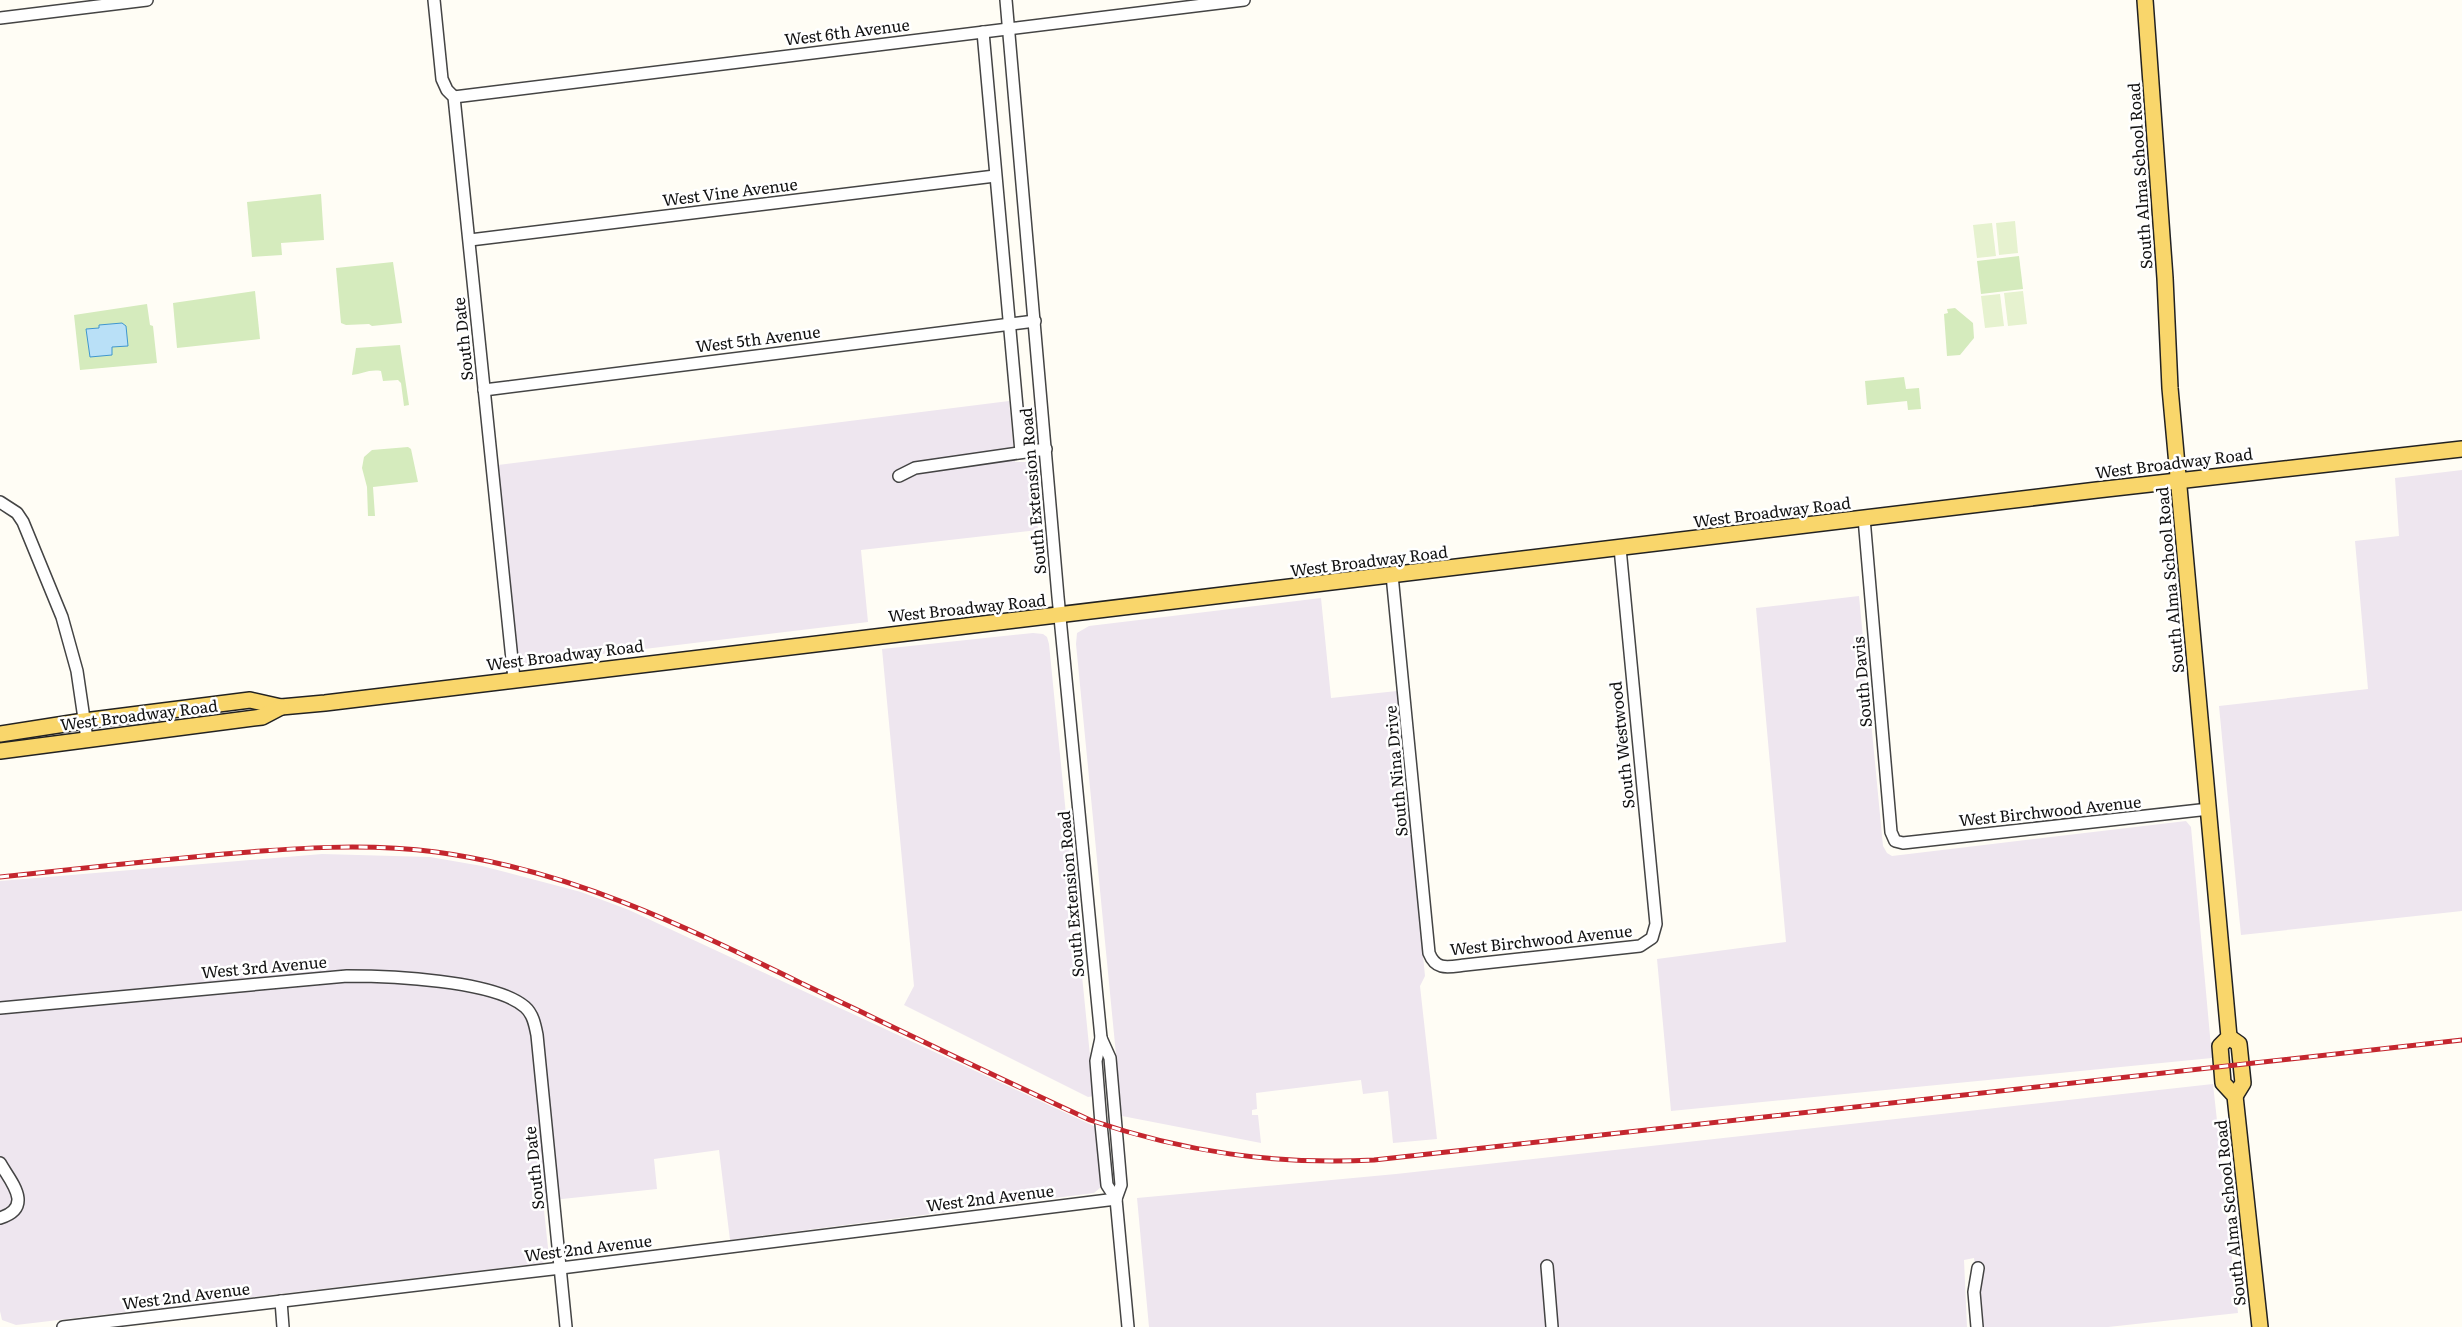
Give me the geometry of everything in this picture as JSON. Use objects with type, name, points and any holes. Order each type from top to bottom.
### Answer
[{"type":"main road","name":"South Alma School Road","points":[[2145,0],[2178,480],[2229,1037],[2239,1044],[2244,1083],[2234,1096],[2260,1327]]},
{"type":"main road","name":"West Broadway Road","points":[[0,751],[262,716],[281,707],[1060,616],[2178,480],[2462,449]]},
{"type":"main road","name":"West Broadway Road","points":[[0,734],[84,721],[250,700],[281,707]]},
{"type":"street","points":[[0,18],[147,0]]},
{"type":"street","name":"South Date","points":[[434,0],[442,79],[447,90],[454,97],[514,679]]},
{"type":"street","name":"South Extension Road","points":[[1006,0],[1060,616],[1101,1038],[1110,1058],[1122,1185],[1116,1198],[1128,1327]]},
{"type":"street","name":"West 6th Avenue","points":[[454,97],[1244,0]]},
{"type":"street","name":"South Extension Road","points":[[983,32],[1020,452]]},
{"type":"street","name":"West Vine Avenue","points":[[470,240],[995,176]]},
{"type":"street","name":"West 5th Avenue","points":[[484,390],[1035,321]]},
{"type":"street","points":[[899,476],[915,468],[1046,449]]},
{"type":"street","points":[[0,502],[17,513],[23,522],[60,611],[77,671],[87,739]]},
{"type":"street","name":"South Davis","points":[[1864,518],[1891,832],[1895,841]]},
{"type":"street","name":"South Westwood","points":[[1620,548],[1656,924],[1652,938]]},
{"type":"street","name":"South Nina Drive","points":[[1392,576],[1429,952],[1433,962]]},
{"type":"street","name":"West Birchwood Avenue","points":[[1895,841],[1912,842],[2208,810]]},
{"type":"street","name":"West Birchwood Avenue","points":[[1433,962],[1440,967],[1531,958],[1640,946],[1652,938]]},
{"type":"street","name":"West 3rd Avenue","points":[[0,1008],[347,976],[379,976],[432,981],[482,990],[507,997],[526,1008]]},
{"type":"street","name":"South Date","points":[[526,1008],[533,1019],[537,1035],[566,1327]]},
{"type":"street","points":[[0,1163],[17,1187],[19,1199],[14,1210],[0,1218]]},
{"type":"street","name":"West 2nd Avenue","points":[[63,1327],[560,1268],[1116,1198]]},
{"type":"street","points":[[1547,1266],[1552,1327]]},
{"type":"street","points":[[1977,1327],[1974,1292],[1978,1268]]},
{"type":"street","points":[[281,1301],[283,1327]]},
{"type":"shaded area","points":[[1009,401],[1015,462],[1029,462],[1033,470],[1038,530],[861,550],[868,622],[529,663],[524,663],[517,655],[498,465]]},
{"type":"shaded area","points":[[2462,470],[2462,911],[2241,935],[2219,706],[2368,689],[2355,541],[2399,536],[2395,478]]},
{"type":"shaded area","points":[[1859,596],[1883,846],[1887,853],[1892,856],[2186,821],[2191,827],[2212,1058],[1671,1111],[1657,959],[1786,942],[1756,608]]},
{"type":"shaded area","points":[[1321,598],[1331,698],[1397,691],[1425,976],[1420,986],[1437,1139],[1393,1143],[1388,1091],[1363,1094],[1361,1080],[1256,1093],[1257,1109],[1252,1110],[1252,1115],[1258,1115],[1261,1143],[1122,1116],[1076,644],[1077,633],[1089,626]]},
{"type":"shaded area","points":[[1033,633],[1043,634],[1047,637],[1049,644],[1094,1096],[1088,1097],[904,1005],[914,986],[882,649]]},
{"type":"shaded area","points":[[322,854],[430,857],[482,866],[581,892],[629,910],[1096,1127],[1101,1187],[1094,1193],[730,1240],[719,1150],[654,1159],[657,1189],[543,1201],[549,1257],[543,1263],[16,1325],[2,1320],[0,1311],[0,881]]},
{"type":"shaded area","points":[[2213,1084],[2238,1313],[2108,1327],[1983,1327],[1974,1258],[1964,1260],[1967,1327],[1149,1327],[1137,1198],[1396,1174]]},
{"type":"green space","points":[[321,194],[324,240],[281,243],[282,255],[252,257],[247,202]]},
{"type":"green space","points":[[2015,221],[2018,253],[1999,255],[1996,223]]},
{"type":"green space","points":[[1992,223],[1996,256],[1977,258],[1973,225]]},
{"type":"green space","points":[[2019,256],[2023,289],[1981,294],[1977,261]]},
{"type":"green space","points":[[393,262],[402,323],[372,326],[369,324],[346,325],[341,323],[336,268]]},
{"type":"green space","points":[[255,291],[260,339],[177,348],[173,303]]},
{"type":"green space","points":[[2023,291],[2027,324],[2008,326],[2004,293]]},
{"type":"green space","points":[[2000,294],[2004,326],[1985,328],[1981,296]]},
{"type":"green space","points":[[147,304],[150,325],[153,326],[157,363],[80,370],[74,315]],"holes":[[[111,324],[112,355],[86,329],[99,328]]]},
{"type":"green space","points":[[1955,308],[1973,323],[1974,338],[1960,355],[1947,356],[1944,314],[1948,313],[1947,309]]},
{"type":"green space","points":[[400,345],[409,405],[404,406],[401,383],[398,380],[383,381],[381,371],[369,371],[352,375],[356,348]]},
{"type":"green space","points":[[1904,377],[1906,389],[1919,388],[1921,409],[1908,410],[1907,401],[1867,405],[1865,381]]},
{"type":"green space","points":[[408,447],[411,449],[418,482],[373,487],[375,516],[368,516],[367,487],[362,468],[364,457],[372,450]]},
{"type":"water","points":[[122,323],[126,326],[128,346],[112,347],[112,355],[90,357],[86,329],[99,328],[99,325]]},
{"type":"railway","points":[[0,877],[224,854],[330,847],[410,849],[485,860],[580,886],[670,921],[1090,1120],[1125,1131],[1195,1148],[1265,1158],[1337,1161],[1374,1160],[2462,1040]]}]
